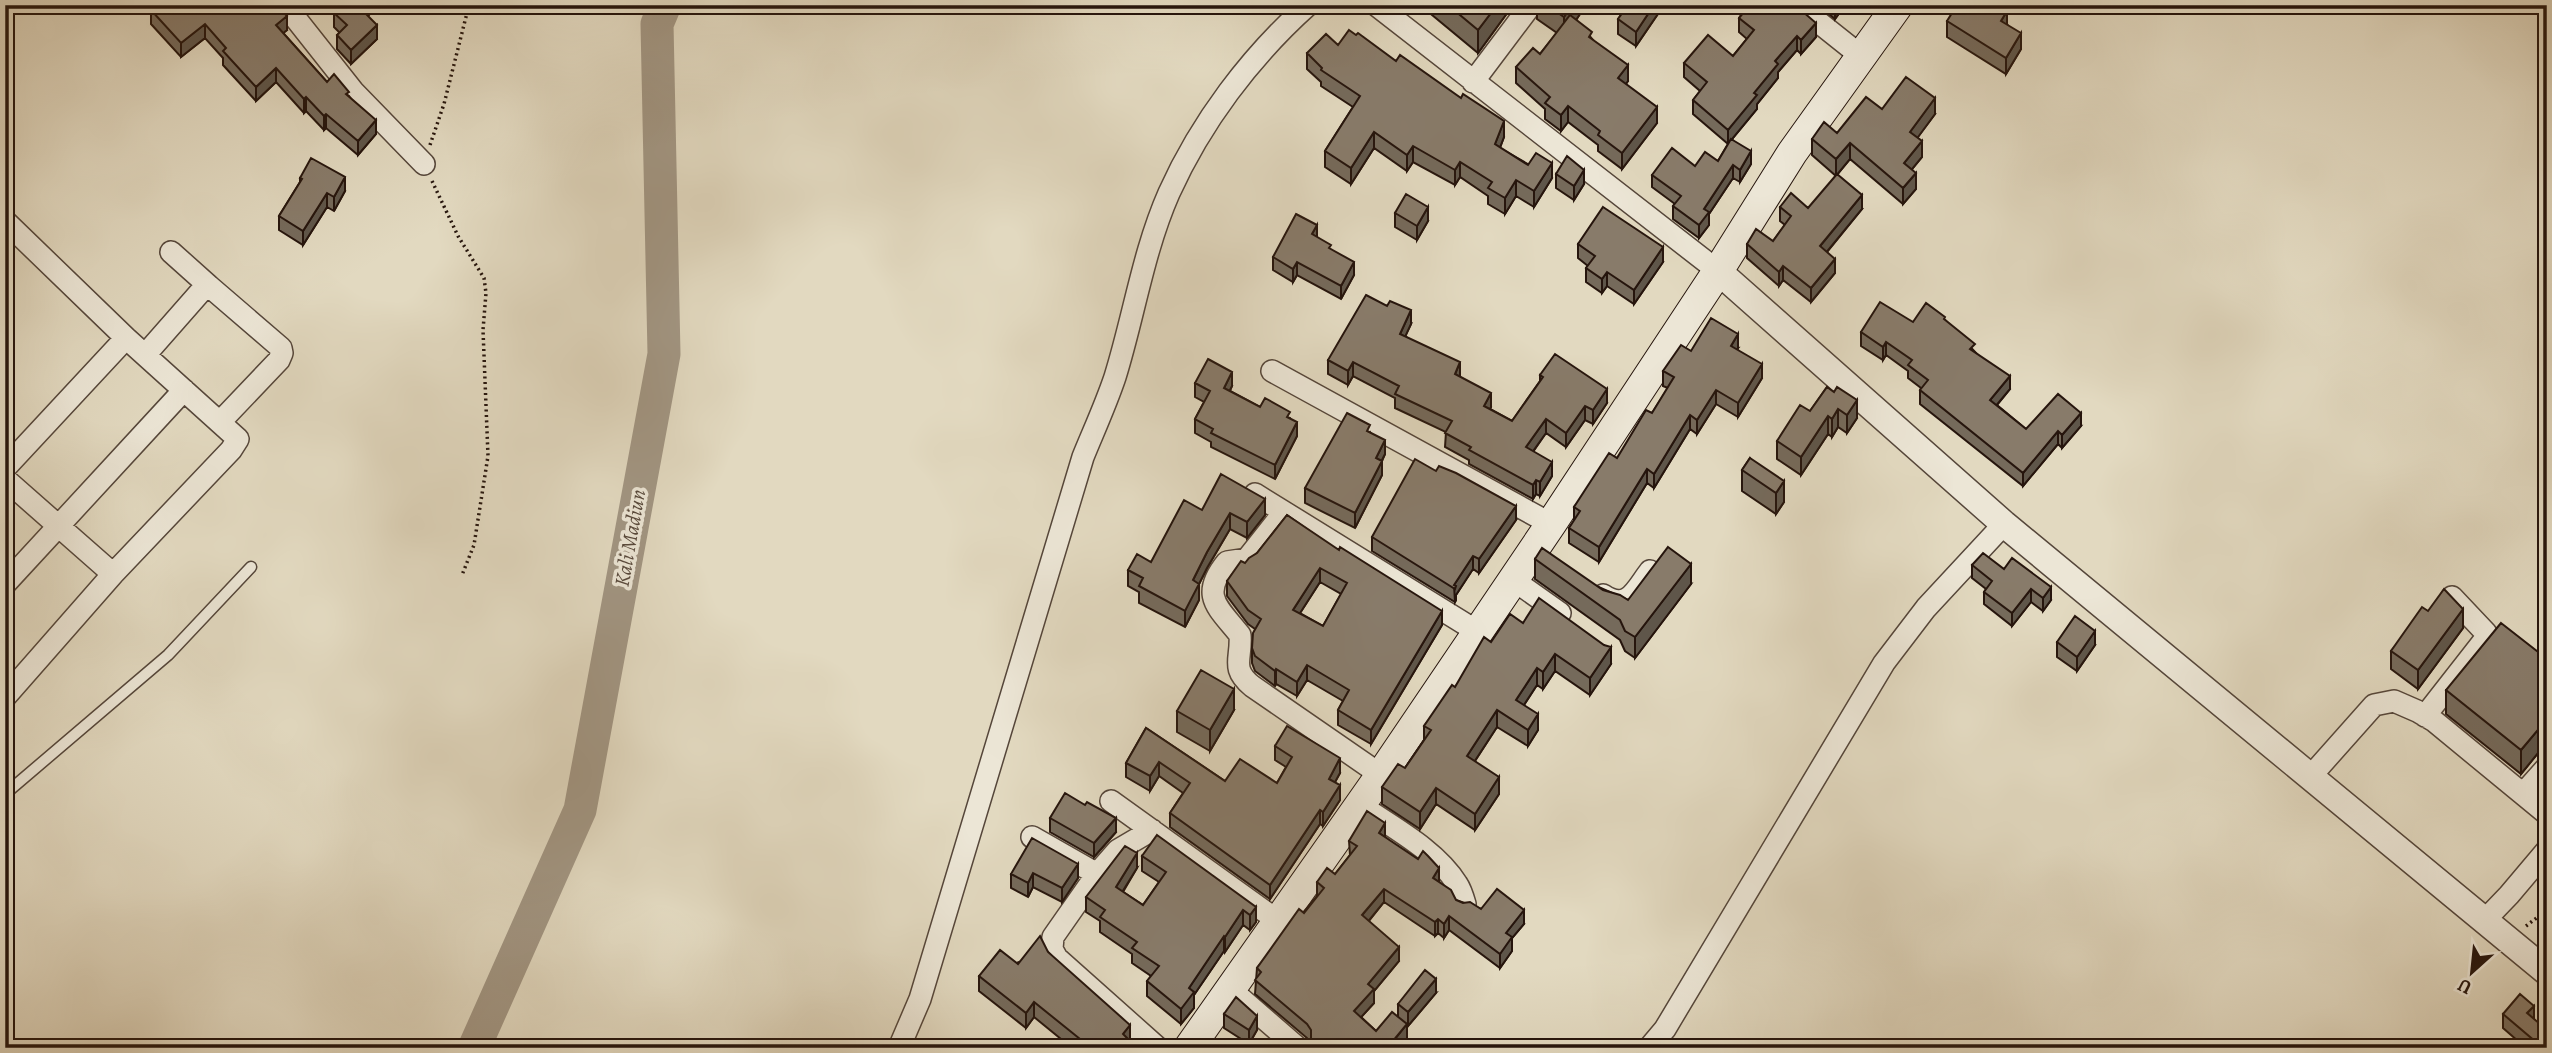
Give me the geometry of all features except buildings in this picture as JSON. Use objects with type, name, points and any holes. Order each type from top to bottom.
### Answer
[{"type":"main road","points":[[1189,1048],[1381,775],[1512,579],[1547,544],[1791,153],[1898,5]]},
{"type":"street","points":[[285,5],[354,91],[424,164]]},
{"type":"street","points":[[900,1048],[920,999],[1083,457],[1115,377],[1144,260],[1169,194],[1200,133],[1241,76],[1308,5]]},
{"type":"street","points":[[1377,5],[1718,271],[2004,524],[2547,972]]},
{"type":"street","points":[[1473,82],[1531,5]]},
{"type":"street","points":[[1797,5],[1861,56]]},
{"type":"street","points":[[5,221],[126,338],[238,439],[113,574],[5,697]]},
{"type":"street","points":[[171,251],[281,348],[279,360],[220,422]]},
{"type":"street","points":[[145,355],[203,289],[209,286]]},
{"type":"street","points":[[5,468],[126,338]]},
{"type":"street","points":[[1272,371],[1547,544]]},
{"type":"street","points":[[5,584],[184,390]]},
{"type":"street","points":[[5,479],[113,574]]},
{"type":"street","points":[[1255,494],[1478,632]]},
{"type":"street","points":[[1284,512],[1247,559],[1227,562],[1213,584],[1212,599],[1240,635],[1238,668],[1242,677],[1381,775]]},
{"type":"street","points":[[1649,1048],[1665,1028],[1884,663],[1926,608],[2004,524]]},
{"type":"street","points":[[1589,585],[1611,600],[1622,603],[1628,600],[1650,571]]},
{"type":"street","points":[[1512,579],[1579,627]]},
{"type":"street","points":[[2425,716],[2486,638],[2486,633],[2452,597]]},
{"type":"street","points":[[2310,777],[2374,705],[2394,701],[2425,716],[2547,814]]},
{"type":"street","points":[[2523,794],[2547,767]]},
{"type":"street","points":[[1111,801],[1278,921]]},
{"type":"street","points":[[1360,805],[1419,846],[1443,867],[1458,885],[1465,904]]},
{"type":"street","points":[[1152,830],[1118,850],[1097,874],[1054,937],[1052,949],[1057,958],[1158,1048]]},
{"type":"street","points":[[1032,837],[1097,874]]},
{"type":"street","points":[[2484,921],[2547,850]]},
{"type":"street","points":[[1230,989],[1298,1048]]},
{"type":"lane","points":[[5,794],[168,655],[251,567]]},
{"type":"path","points":[[462,575],[474,545],[488,456],[483,330],[486,293],[484,278],[458,236],[424,164],[444,104],[468,5]]},
{"type":"waterway","name":"Kali Madiun","points":[[474,1048],[580,810],[664,354],[657,24],[665,5]]}]
